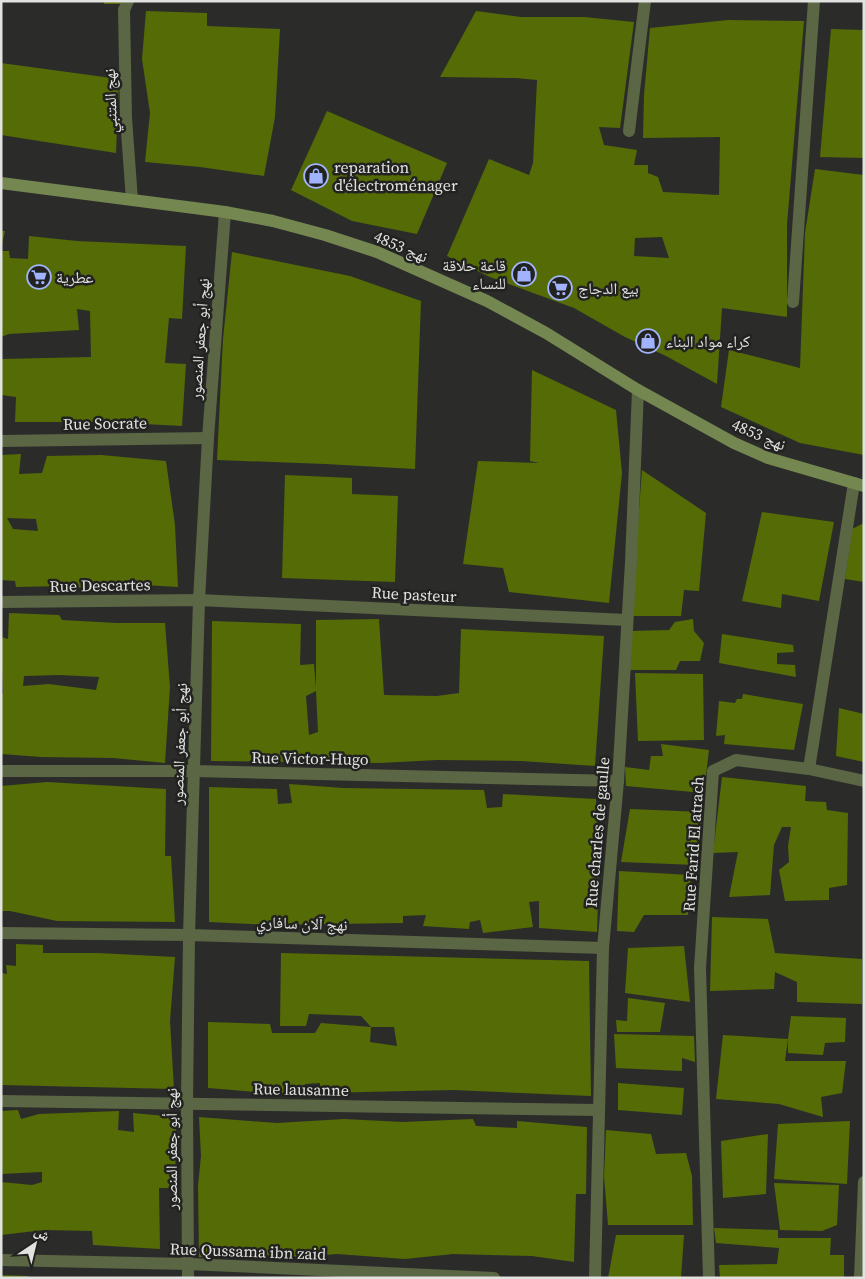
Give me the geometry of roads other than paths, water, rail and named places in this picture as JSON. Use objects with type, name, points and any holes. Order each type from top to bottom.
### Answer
[{"type":"street","name":"نهج المتنبي","points":[[128,1],[124,10],[126,118],[132,200]]},
{"type":"street","points":[[629,131],[645,1]]},
{"type":"street","points":[[793,302],[814,1]]},
{"type":"street","name":"نهج 4853","points":[[1,183],[225,212],[326,235],[377,252],[487,301],[546,333],[638,390],[734,443],[768,458],[859,484]]},
{"type":"street","name":"نهج أبو جعفر المنصور","points":[[188,1278],[187,1103],[189,935],[194,772],[208,438],[225,212]]},
{"type":"street","name":"Rue charles de gaulle","points":[[595,1278],[603,948],[618,780],[638,390]]},
{"type":"street","name":"Rue Socrate","points":[[1,441],[208,438]]},
{"type":"street","points":[[859,484],[809,769],[864,781]]},
{"type":"street","name":"Rue pasteur","points":[[200,600],[627,620]]},
{"type":"street","name":"Rue Descartes","points":[[1,602],[200,600]]},
{"type":"street","name":"Rue Farid El atrach","points":[[709,1278],[700,968],[713,771],[736,760],[809,769]]},
{"type":"street","name":"Rue Victor-Hugo","points":[[1,771],[194,772],[618,780]]},
{"type":"street","name":"نهج آلان سافاري","points":[[1,933],[189,935],[603,948]]},
{"type":"street","name":"Rue lausanne","points":[[1,1101],[600,1110]]},
{"type":"street","points":[[860,1278],[864,1182]]},
{"type":"street","name":"Rue Qussama ibn zaid","points":[[1,1260],[188,1264],[494,1278]]},
{"type":"place","name":"reparation d'électroménager","points":[[316,176]]},
{"type":"place","name":"قاعة حلاقة للنساء","points":[[524,274]]},
{"type":"place","name":"عطرية","points":[[39,277]]},
{"type":"place","name":"بيع الدجاج","points":[[560,288]]},
{"type":"place","name":"كراء مواد البناء","points":[[648,341]]}]
